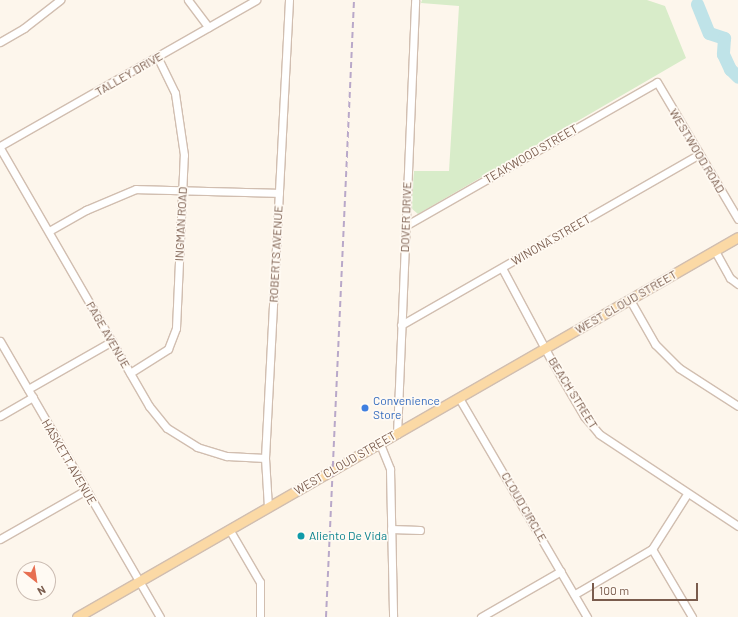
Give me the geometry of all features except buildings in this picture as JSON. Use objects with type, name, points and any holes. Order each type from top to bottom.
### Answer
[{"type":"main road","name":"WEST CLOUD STREET","points":[[78,617],[738,237]]},
{"type":"street","points":[[0,42],[24,28],[60,0]]},
{"type":"street","points":[[188,0],[208,27]]},
{"type":"street","name":"TALLEY DRIVE","points":[[0,147],[158,58],[208,27],[256,0]]},
{"type":"street","name":"ROBERTS AVENUE","points":[[268,507],[265,458],[289,0]]},
{"type":"street","name":"DOVER DRIVE","points":[[397,434],[415,0]]},
{"type":"street","name":"INGMAN ROAD","points":[[130,373],[168,349],[176,328],[184,155],[175,93],[158,58]]},
{"type":"street","name":"TEAKWOOD STREET","points":[[405,226],[657,82]]},
{"type":"street","name":"WESTWOOD ROAD","points":[[657,82],[738,220]]},
{"type":"street","name":"PAGE AVENUE","points":[[0,147],[149,406],[167,428],[197,447],[227,456],[265,458]]},
{"type":"street","name":"WINONA STREET","points":[[401,325],[700,154]]},
{"type":"street","points":[[49,231],[86,210],[136,189],[182,188],[279,192]]},
{"type":"street","points":[[714,251],[730,278],[738,284]]},
{"type":"street","name":"BEACH STREET","points":[[502,268],[584,416],[599,434],[687,494],[738,526]]},
{"type":"street","points":[[630,300],[655,344],[679,368],[738,406]]},
{"type":"street","name":"HASKETT AVENUE","points":[[0,341],[160,617]]},
{"type":"street","points":[[28,389],[112,341]]},
{"type":"street","points":[[0,416],[33,397]]},
{"type":"street","name":"CLOUD CIRCLE","points":[[459,398],[575,594],[587,617]]},
{"type":"street","points":[[380,444],[390,469],[393,617]]},
{"type":"street","points":[[0,539],[86,490]]},
{"type":"street","points":[[575,594],[652,549],[687,494]]},
{"type":"street","points":[[229,529],[260,582],[260,617]]},
{"type":"street","points":[[391,529],[420,530]]},
{"type":"street","points":[[652,549],[692,617]]},
{"type":"street","points":[[481,617],[561,571]]},
{"type":"green space","points":[[422,0],[647,0],[665,6],[686,58],[418,214],[411,208],[414,171],[449,171],[459,6],[421,3]]},
{"type":"waterway","points":[[697,4],[709,33],[724,38],[723,54],[730,69],[738,77]]},
{"type":"railway","points":[[326,617],[354,0]]},
{"type":"place","name":"Convenience Store","points":[[365,408]]},
{"type":"place","name":"Aliento De Vida","points":[[301,536]]}]
